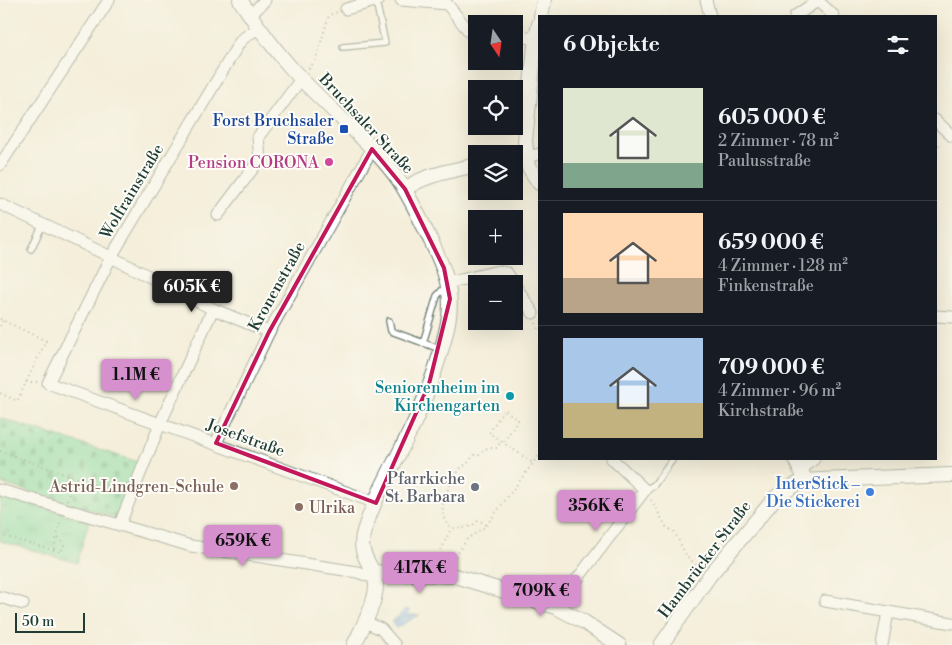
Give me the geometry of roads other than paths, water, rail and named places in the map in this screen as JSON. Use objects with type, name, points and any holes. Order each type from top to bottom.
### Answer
[{"type":"street","points":[[0,165],[108,0]]},
{"type":"street","name":"Bruchsaler Straße","points":[[240,0],[254,22],[301,79],[372,149],[405,189],[444,268],[448,283],[450,300],[448,318],[429,384],[416,420],[376,502],[362,540],[363,555],[374,575]]},
{"type":"street","name":"Wolfrainstraße","points":[[48,383],[111,257],[241,40],[254,22],[265,0]]},
{"type":"street","points":[[346,9],[379,0]]},
{"type":"street","points":[[401,0],[447,4],[468,30]]},
{"type":"street","points":[[540,15],[544,0]]},
{"type":"street","points":[[706,0],[710,15]]},
{"type":"street","points":[[796,15],[818,0],[833,15]]},
{"type":"street","points":[[523,35],[537,31],[525,141],[528,166],[538,181]]},
{"type":"street","points":[[218,215],[260,160],[258,137],[301,79]]},
{"type":"street","points":[[937,122],[952,136]]},
{"type":"street","name":"Kronenstraße","points":[[216,443],[269,332],[372,149]]},
{"type":"street","points":[[405,189],[418,180],[468,167]]},
{"type":"street","points":[[0,204],[111,257],[213,309],[269,332]]},
{"type":"street","points":[[448,283],[498,271],[507,273],[533,314]]},
{"type":"street","points":[[120,524],[160,424],[213,309]]},
{"type":"street","points":[[937,316],[952,317]]},
{"type":"street","name":"Josefstraße","points":[[48,383],[376,502]]},
{"type":"street","points":[[556,607],[645,490],[613,460]]},
{"type":"street","points":[[801,470],[813,460]]},
{"type":"street","name":"Hambrücker Straße","points":[[661,645],[710,575],[776,497],[795,485],[801,470],[952,475]]},
{"type":"street","points":[[0,490],[191,546],[374,575],[437,574],[455,576],[556,607],[584,622],[618,645]]},
{"type":"street","points":[[374,575],[383,580],[468,580]]},
{"type":"street","points":[[354,645],[374,596],[374,575]]},
{"type":"street","points":[[0,597],[23,604]]},
{"type":"street","points":[[825,601],[952,623]]},
{"type":"street","points":[[882,645],[888,612]]},
{"type":"street","points":[[365,622],[382,629],[395,645]]},
{"type":"lane","points":[[343,47],[385,43],[379,0]]},
{"type":"lane","points":[[30,249],[43,224]]},
{"type":"lane","points":[[424,344],[437,296],[448,283]]},
{"type":"lane","points":[[389,321],[391,331],[440,348]]},
{"type":"lane","points":[[645,490],[654,485],[672,460]]},
{"type":"water","points":[[405,609],[409,610],[407,615],[420,615],[396,628],[392,621]]},
{"type":"place","name":"Forst Bruchsaler Straße","points":[[344,129]]},
{"type":"place","name":"Pension CORONA","points":[[329,162]]},
{"type":"place","name":"Seniorenheim im Kirchengarten","points":[[510,396]]},
{"type":"place","name":"Astrid-Lindgren-Schule","points":[[234,486]]},
{"type":"place","name":"Pfarrkiche St. Barbara","points":[[475,487]]},
{"type":"place","name":"InterStick – Die Stickerei","points":[[870,492]]},
{"type":"place","name":"Ulrika","points":[[299,507]]}]
